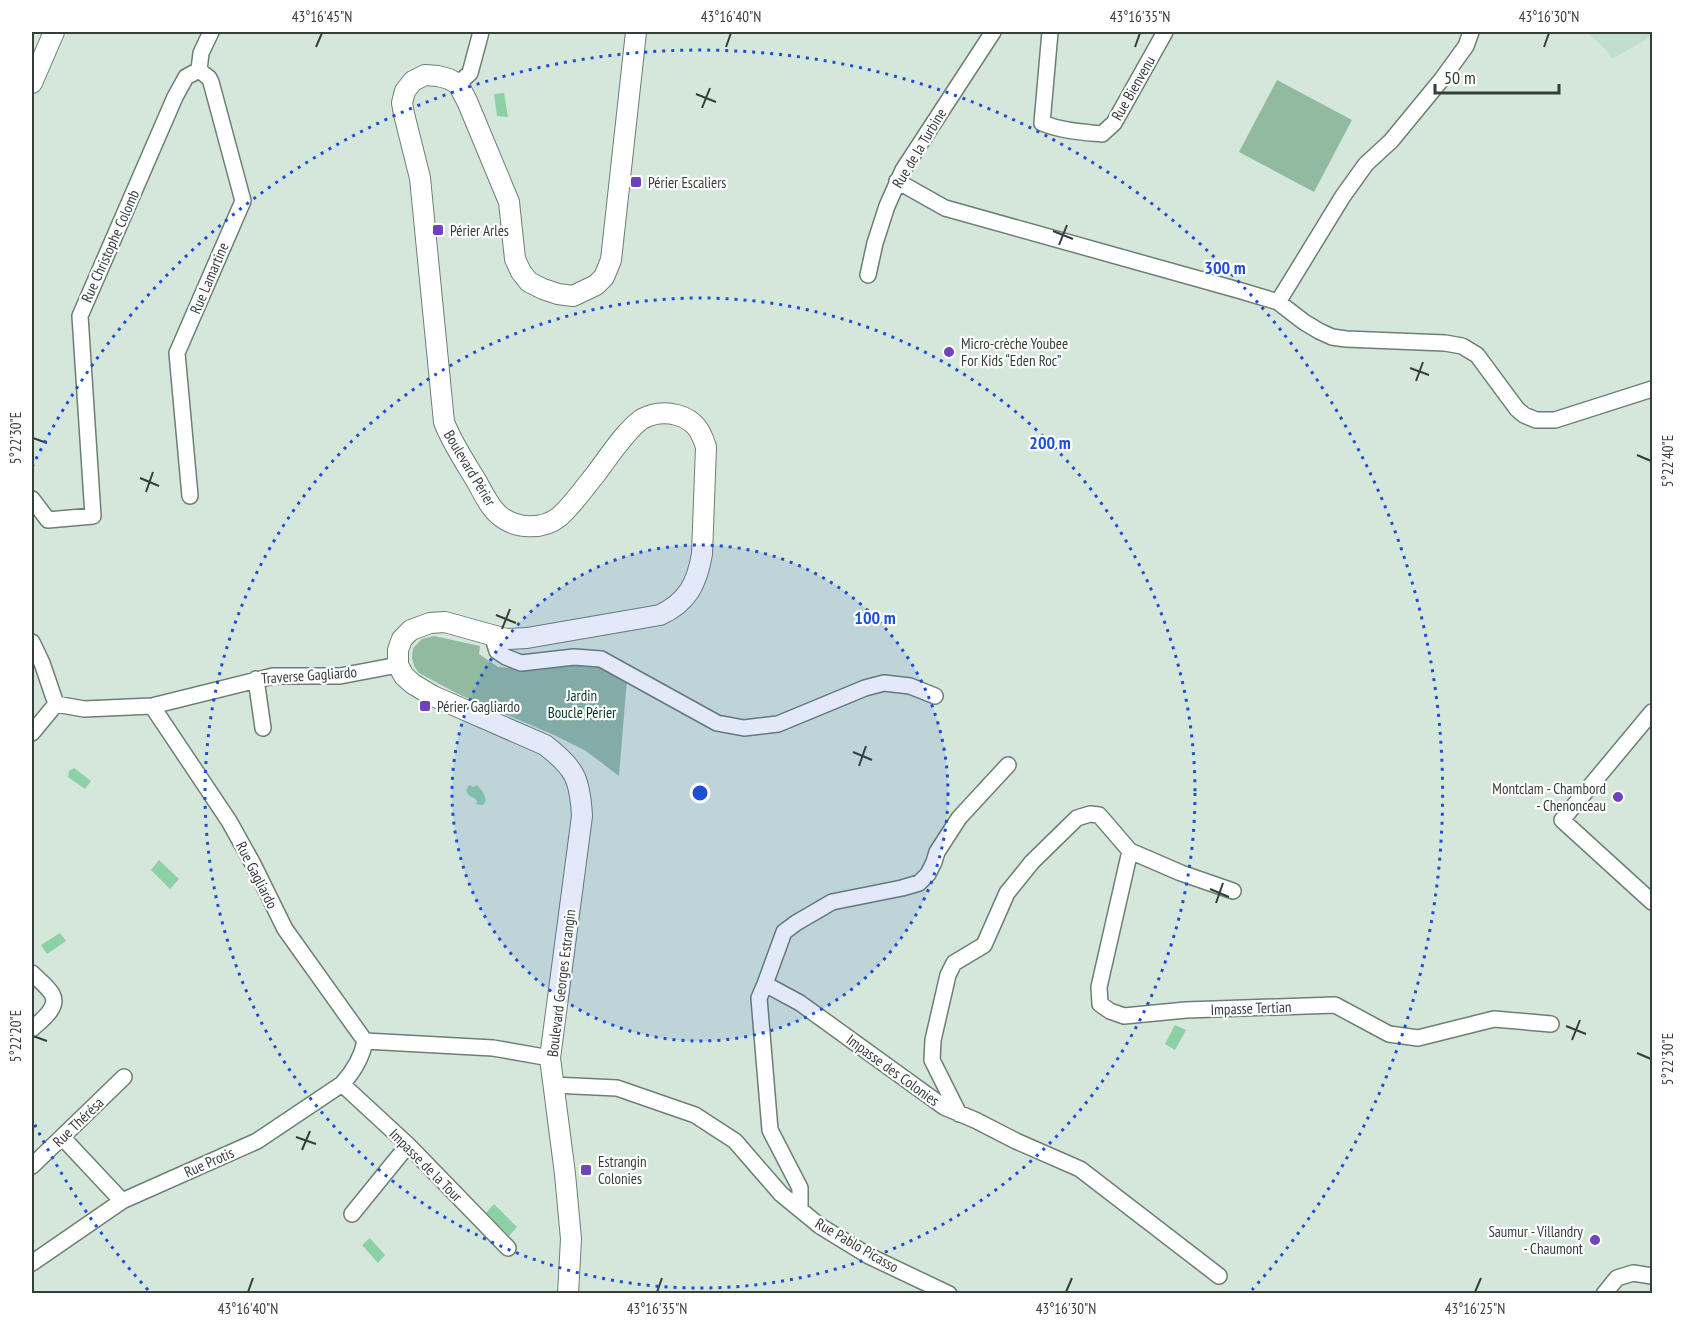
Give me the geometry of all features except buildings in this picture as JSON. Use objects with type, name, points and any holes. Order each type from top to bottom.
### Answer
[{"type":"street","points":[[32,80],[54,32]]},
{"type":"street","name":"Rue Christophe Colomb","points":[[32,499],[48,520],[93,516],[80,316],[175,97],[186,77],[199,69],[201,53],[211,32]]},
{"type":"street","points":[[481,32],[470,73],[458,84],[508,202],[514,259],[529,282],[558,294],[573,296],[596,285],[604,276],[611,260],[636,32]]},
{"type":"street","name":"Rue de la Turbine","points":[[867,275],[875,243],[897,181],[993,32]]},
{"type":"street","name":"Rue Bienvenu","points":[[1050,32],[1042,123],[1070,132],[1102,134],[1113,123],[1165,32]]},
{"type":"street","points":[[1278,302],[1366,164],[1392,141],[1454,63],[1466,46],[1471,32]]},
{"type":"street","name":"Rue Lamartine","points":[[190,496],[177,353],[243,201],[211,82],[199,69]]},
{"type":"street","name":"Boulevard Périer","points":[[398,665],[398,650],[402,639],[411,630],[422,625],[445,622],[506,639],[527,638],[660,615],[671,610],[693,588],[702,554],[706,447],[702,432],[682,417],[657,414],[643,419],[631,429],[559,517],[537,526],[524,526],[500,516],[490,504],[450,437],[444,422],[420,178],[402,103],[405,91],[413,81],[425,75],[449,79],[458,84]]},
{"type":"street","points":[[897,181],[945,208],[1278,302],[1304,322],[1332,337],[1445,343],[1462,346],[1477,355],[1517,409],[1536,420],[1555,420],[1572,416],[1653,389]]},
{"type":"street","points":[[492,635],[497,651],[521,663],[574,657],[601,659],[717,723],[744,728],[778,724],[865,688],[884,683],[909,686],[935,696]]},
{"type":"street","points":[[32,642],[56,704],[32,734]]},
{"type":"street","name":"Traverse Gagliardo","points":[[56,704],[84,709],[152,706],[273,676],[339,676],[398,665]]},
{"type":"street","name":"Boulevard Georges Estrangin","points":[[398,665],[412,684],[433,696],[545,745],[560,756],[572,770],[581,792],[582,816],[550,1058],[571,1239],[568,1293]]},
{"type":"street","points":[[256,679],[263,728]]},
{"type":"street","name":"Rue Gagliardo","points":[[152,706],[229,821],[285,929],[365,1041]]},
{"type":"street","points":[[1653,712],[1562,820],[1653,902]]},
{"type":"street","points":[[800,1209],[800,1188],[770,1130],[759,998],[784,932],[832,902],[919,883],[928,874],[937,852],[959,818],[1008,765]]},
{"type":"street","points":[[959,1114],[932,1060],[933,1040],[948,975],[954,963],[984,945],[1007,893],[1032,862],[1077,818],[1090,814],[1099,815],[1130,851],[1181,873],[1233,891]]},
{"type":"street","name":"Impasse Tertian","points":[[1130,851],[1099,987],[1100,1004],[1110,1011],[1124,1016],[1186,1010],[1335,1005],[1389,1034],[1419,1038],[1494,1019],[1551,1024]]},
{"type":"street","points":[[32,973],[53,995],[54,1003],[49,1012],[32,1029]]},
{"type":"street","name":"Impasse des Colonies","points":[[765,984],[800,1003],[944,1107],[1080,1169],[1220,1276]]},
{"type":"street","points":[[365,1041],[493,1048],[550,1058]]},
{"type":"street","name":"Rue Protis","points":[[32,1263],[122,1200],[257,1141],[342,1084],[351,1075],[365,1041]]},
{"type":"street","name":"Rue Thérésa","points":[[32,1166],[123,1077]]},
{"type":"street","name":"Impasse de la Tour","points":[[342,1084],[408,1146],[508,1248]]},
{"type":"street","name":"Rue Pablo Picasso","points":[[553,1085],[616,1088],[694,1115],[735,1141],[781,1194],[820,1226],[869,1256],[949,1293]]},
{"type":"street","points":[[62,1137],[122,1200]]},
{"type":"street","points":[[352,1214],[408,1146]]},
{"type":"street","points":[[1604,1293],[1617,1278],[1633,1273],[1653,1276]]},
{"type":"shaded area","points":[[1587,32],[1652,32],[1652,36],[1612,59]]},
{"type":"shaded area","points":[[504,93],[508,117],[497,116],[494,94]]},
{"type":"shaded area","points":[[74,768],[91,781],[85,789],[68,777],[69,771]]},
{"type":"shaded area","points":[[469,785],[473,787],[477,785],[483,792],[486,800],[483,805],[476,804],[476,799],[468,794],[466,790]]},
{"type":"shaded area","points":[[159,860],[179,879],[170,889],[151,870]]},
{"type":"shaded area","points":[[60,933],[66,941],[47,954],[41,945]]},
{"type":"shaded area","points":[[1175,1025],[1186,1030],[1175,1050],[1165,1044]]},
{"type":"shaded area","points":[[494,1204],[517,1227],[509,1236],[486,1213]]},
{"type":"shaded area","points":[[370,1238],[385,1255],[378,1263],[362,1245]]},
{"type":"green space","points":[[1277,80],[1352,120],[1314,192],[1239,152]]},
{"type":"green space","name":"Jardin Boucle Périer","points":[[434,636],[480,646],[479,654],[498,667],[523,669],[560,663],[598,665],[627,679],[619,776],[586,751],[458,694],[419,673],[412,658],[413,648],[422,639]]},
{"type":"place","name":"Périer Escaliers","points":[[636,182]]},
{"type":"place","name":"Périer Arles","points":[[438,230]]},
{"type":"place","name":"Micro-crèche Youbee For Kids “Eden Roc”","points":[[949,352]]},
{"type":"place","name":"Périer Gagliardo","points":[[425,706]]},
{"type":"place","name":"Montclam - Chambord - Chenonceau","points":[[1618,797]]},
{"type":"place","name":"Estrangin Colonies","points":[[586,1170]]},
{"type":"place","name":"Saumur - Villandry - Chaumont","points":[[1595,1240]]}]
